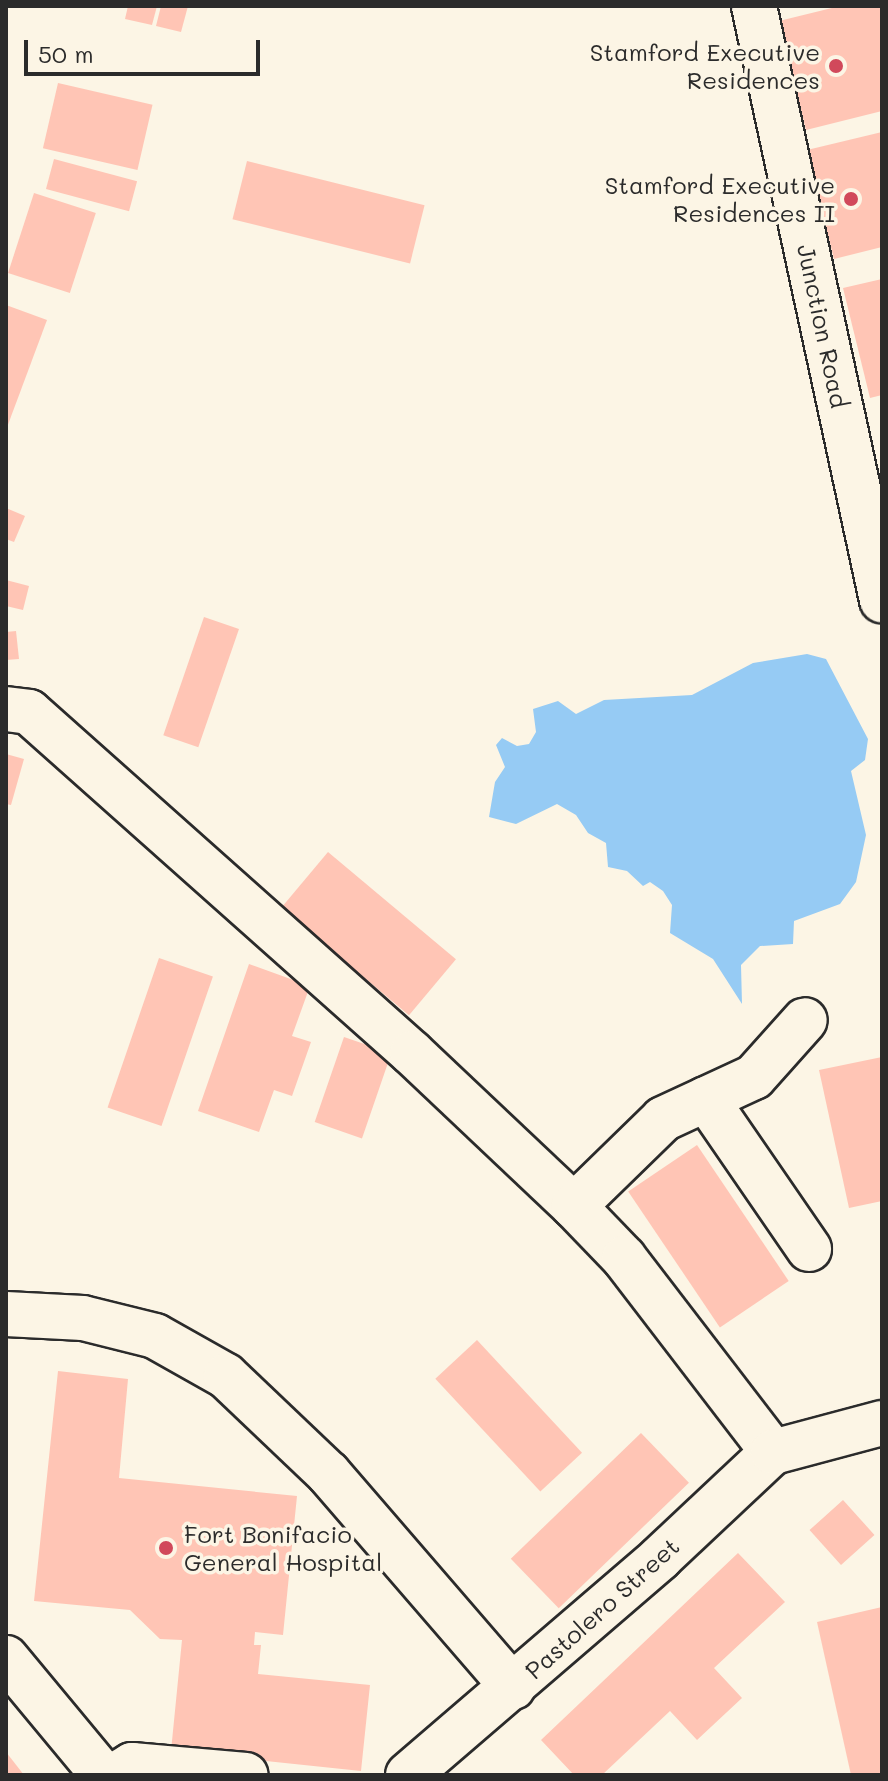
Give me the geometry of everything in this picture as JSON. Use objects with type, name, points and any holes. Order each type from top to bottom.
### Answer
[{"type":"street","name":"Junction Road","points":[[754,6],[830,293],[882,600]]},
{"type":"street","points":[[6,709],[29,712],[412,1053],[574,1206],[624,1258],[773,1452]]},
{"type":"street","points":[[574,1206],[663,1119],[754,1077],[805,1020]]},
{"type":"street","points":[[706,1099],[809,1249]]},
{"type":"street","name":"Pastolero Street","points":[[6,1314],[83,1318],[155,1336],[226,1376],[328,1473],[513,1687],[773,1452],[882,1423]]},
{"type":"street","points":[[6,1658],[103,1775]]},
{"type":"street","points":[[400,1774],[513,1687]]},
{"type":"street","points":[[116,1775],[132,1765],[246,1775]]},
{"type":"water","points":[[807,654],[826,659],[868,739],[865,760],[851,771],[866,835],[856,882],[840,904],[794,921],[793,944],[760,946],[741,965],[742,1004],[713,959],[670,933],[672,905],[663,891],[650,882],[643,886],[627,871],[608,867],[606,843],[588,833],[576,815],[557,804],[516,824],[489,817],[495,782],[505,767],[496,745],[502,738],[517,746],[529,744],[536,732],[533,709],[558,701],[576,714],[604,700],[692,695],[753,663]]},
{"type":"building","points":[[128,6],[157,6],[152,25],[125,19]]},
{"type":"building","points":[[161,6],[188,6],[181,32],[156,26]]},
{"type":"building","name":"Stamford Executive Residences","points":[[840,6],[882,6],[882,111],[806,130],[779,21]]},
{"type":"building","points":[[58,83],[153,105],[137,170],[43,148]]},
{"type":"building","name":"Stamford Executive Residences II","points":[[882,132],[882,247],[834,259],[807,150]]},
{"type":"building","points":[[54,159],[137,181],[129,211],[46,189]]},
{"type":"building","points":[[247,161],[425,205],[410,263],[232,219]]},
{"type":"building","points":[[34,193],[96,213],[70,293],[8,273]]},
{"type":"building","points":[[882,279],[882,395],[870,398],[843,288]]},
{"type":"building","points":[[6,305],[47,320],[6,430]]},
{"type":"building","points":[[6,508],[25,516],[14,542],[6,539]]},
{"type":"building","points":[[6,580],[29,586],[23,610],[6,606]]},
{"type":"building","points":[[204,617],[239,629],[198,747],[163,735]]},
{"type":"building","points":[[16,631],[19,659],[6,660],[6,632]]},
{"type":"building","points":[[6,754],[24,759],[11,805],[6,804]]},
{"type":"building","points":[[328,852],[456,959],[409,1015],[281,908]]},
{"type":"building","points":[[159,958],[213,977],[161,1126],[108,1107]]},
{"type":"building","points":[[249,964],[310,986],[292,1036],[311,1042],[292,1096],[274,1090],[259,1132],[198,1111]]},
{"type":"building","points":[[344,1037],[391,1053],[362,1138],[315,1122]]},
{"type":"building","points":[[882,1057],[882,1201],[849,1208],[819,1070]]},
{"type":"building","points":[[697,1145],[789,1281],[720,1327],[628,1191]]},
{"type":"building","points":[[477,1340],[582,1453],[540,1492],[435,1379]]},
{"type":"building","name":"Fort Bonifacio General Hospital","points":[[58,1371],[128,1379],[119,1478],[297,1496],[283,1635],[255,1632],[254,1645],[261,1645],[258,1674],[370,1685],[361,1771],[171,1751],[182,1640],[160,1639],[130,1610],[34,1601]]},
{"type":"building","points":[[641,1433],[689,1483],[559,1608],[511,1559]]},
{"type":"building","points":[[843,1500],[874,1535],[841,1565],[810,1530]]},
{"type":"building","points":[[738,1553],[785,1602],[714,1668],[742,1698],[697,1740],[670,1711],[602,1775],[574,1775],[541,1740]]},
{"type":"building","points":[[882,1607],[882,1775],[851,1775],[817,1622]]},
{"type":"building","points":[[6,1752],[24,1775],[6,1775]]},
{"type":"place","name":"Stamford Executive Residences","points":[[836,66]]},
{"type":"place","name":"Stamford Executive Residences II","points":[[851,199]]},
{"type":"place","name":"Fort Bonifacio General Hospital","points":[[166,1548]]}]
